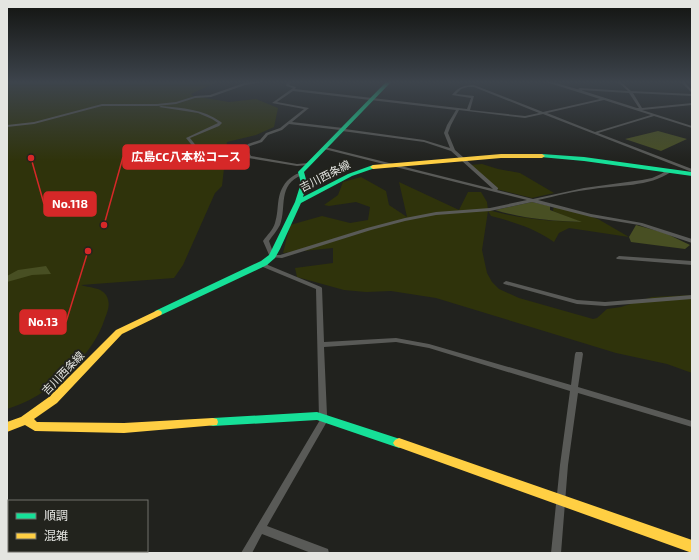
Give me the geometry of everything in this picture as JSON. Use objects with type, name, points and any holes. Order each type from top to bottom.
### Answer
[{"type":"main road","points":[[298,202],[304,183],[300,174],[363,108]]},
{"type":"main road","name":"吉川西条線","points":[[7,427],[26,420],[59,396],[108,342],[120,332],[202,291],[264,263],[272,256],[280,242],[292,212],[298,202],[360,170],[390,164],[513,156],[566,158],[669,171],[692,172]]},
{"type":"main road","points":[[26,420],[35,426],[124,428],[317,416],[351,426],[561,499],[692,547]]},
{"type":"street","points":[[7,126],[34,123],[93,108]]},
{"type":"street","points":[[166,108],[194,111],[214,117],[221,124],[188,138],[196,150],[200,153],[218,153],[297,164],[308,164]]},
{"type":"street","points":[[249,157],[246,149],[250,145],[261,141],[267,134],[281,129],[308,108]]},
{"type":"street","points":[[443,108],[524,117],[563,108]]},
{"type":"street","points":[[530,108],[692,172]]},
{"type":"street","points":[[636,109],[640,108]]},
{"type":"street","points":[[636,109],[654,116],[692,126]]},
{"type":"street","points":[[458,110],[446,133],[453,150],[466,164],[499,192]]},
{"type":"street","points":[[595,133],[654,116]]},
{"type":"street","points":[[290,123],[424,141],[453,150]]},
{"type":"street","points":[[325,148],[590,214],[640,224],[692,241]]},
{"type":"street","points":[[300,174],[296,175],[282,190],[279,220],[275,230],[269,235],[266,241],[272,256],[280,257],[386,225],[423,216],[447,212],[478,211],[568,192],[654,179],[669,171]]},
{"type":"street","points":[[619,258],[692,263]]},
{"type":"street","points":[[246,553],[324,418],[319,288],[265,266],[264,263]]},
{"type":"street","points":[[506,283],[577,302],[605,304],[692,297]]},
{"type":"street","points":[[321,345],[372,340],[396,340],[429,346],[692,424]]},
{"type":"street","points":[[556,553],[564,465],[579,354]]},
{"type":"street","points":[[261,529],[324,553]]},
{"type":"shaded area","points":[[7,108],[278,108],[274,127],[256,135],[227,142],[222,186],[215,193],[183,265],[174,278],[81,285],[101,290],[108,298],[108,310],[99,333],[90,348],[79,361],[52,386],[22,404],[7,409]]},
{"type":"shaded area","points":[[658,131],[687,139],[661,151],[625,139]]},
{"type":"shaded area","points":[[482,164],[520,173],[554,193],[532,198],[496,189],[469,165]]},
{"type":"shaded area","points":[[361,177],[386,191],[389,205],[407,217],[399,182],[459,210],[468,192],[481,192],[487,202],[488,210],[512,216],[534,219],[580,222],[553,211],[554,205],[598,219],[629,237],[569,228],[559,233],[554,242],[524,226],[491,216],[488,211],[482,250],[487,273],[492,282],[499,289],[519,298],[593,319],[597,318],[607,309],[621,307],[652,297],[692,295],[692,373],[667,364],[616,353],[436,298],[391,291],[366,292],[344,290],[297,277],[295,268],[333,263],[333,248],[283,253],[290,225],[322,216],[350,223],[368,220],[370,207],[356,202],[329,206],[324,205],[338,195],[343,182]]},
{"type":"shaded area","points":[[532,202],[550,206],[550,210],[582,222],[516,216],[495,210]]},
{"type":"shaded area","points":[[636,225],[665,233],[690,245],[685,249],[631,242],[629,237]]},
{"type":"shaded area","points":[[46,266],[51,274],[32,275],[7,282],[7,276],[18,270]]},
{"type":"traffic: fast","points":[[298,202],[304,183],[301,172],[363,108]]},
{"type":"traffic: fast","points":[[542,156],[584,159],[692,174]]},
{"type":"traffic: fast","points":[[158,313],[264,263],[272,256],[276,249],[298,202],[350,175],[373,167]]},
{"type":"traffic: fast","points":[[213,422],[317,416],[399,443]]},
{"type":"traffic: slow","points":[[373,167],[501,156],[542,156]]},
{"type":"traffic: slow","points":[[7,427],[25,420],[53,400],[119,332],[158,313]]},
{"type":"traffic: slow","points":[[26,420],[35,426],[124,428],[213,422]]},
{"type":"traffic: slow","points":[[399,443],[692,547]]},
{"type":"place","name":"No.118","points":[[31,158]]},
{"type":"place","name":"広島CC八本松コース","points":[[104,225]]},
{"type":"place","name":"No.13","points":[[88,251]]}]
